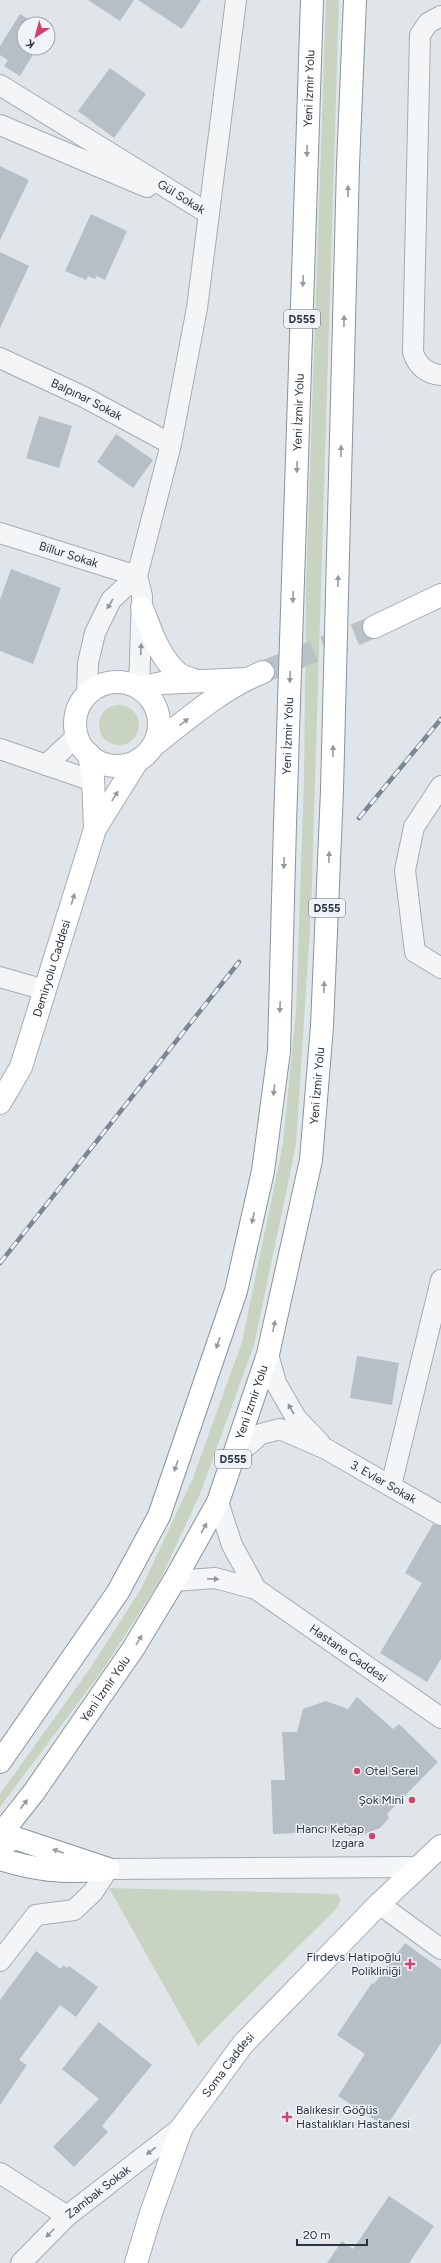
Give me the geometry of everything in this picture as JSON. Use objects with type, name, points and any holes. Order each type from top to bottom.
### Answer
[{"type":"main road","name":"Yeni İzmir Yolu","points":[[0,1762],[118,1592],[160,1516],[236,1291],[263,1171],[279,1051],[312,0]]},
{"type":"main road","name":"Yeni İzmir Yolu","points":[[0,1835],[34,1792],[133,1649],[174,1581],[218,1502],[268,1354],[310,1160],[322,1026],[332,790],[348,165],[355,0]]},
{"type":"main road","points":[[374,627],[441,595]]},
{"type":"main road","points":[[142,608],[152,634],[166,660],[180,674],[197,681]]},
{"type":"main road","points":[[94,829],[146,753],[158,734],[158,714],[149,697],[139,688],[127,683],[112,682],[98,687],[87,695],[78,708],[75,722],[77,736],[84,749],[94,759],[108,765],[121,766],[146,753],[192,715],[255,675],[162,683],[139,688]]},
{"type":"main road","points":[[89,754],[93,781],[94,829]]},
{"type":"main road","name":"Demiryolu Caddesi","points":[[0,1103],[21,1067],[46,990],[94,829]]},
{"type":"main road","points":[[0,1846],[15,1838],[108,1869]]},
{"type":"main road","name":"Soma Caddesi","points":[[136,2263],[150,2213],[182,2128],[242,2044],[379,1904],[441,1846]]},
{"type":"main road","points":[[0,1859],[26,1867],[66,1872],[108,1869]]},
{"type":"street","points":[[139,688],[142,596],[137,576],[171,444],[196,308],[236,0]]},
{"type":"street","points":[[441,16],[428,23],[420,35],[413,352],[420,366],[428,372],[441,376]]},
{"type":"street","name":"Gül Sokak","points":[[0,85],[209,214]]},
{"type":"street","name":"Gül Sokak","points":[[0,125],[209,214]]},
{"type":"street","name":"Balpınar Sokak","points":[[0,358],[84,397],[171,444]]},
{"type":"street","name":"Billur Sokak","points":[[0,532],[137,576]]},
{"type":"street","points":[[87,695],[88,663],[95,634],[111,600],[137,576]]},
{"type":"street","points":[[46,765],[77,736]]},
{"type":"street","points":[[0,748],[93,781]]},
{"type":"street","points":[[441,786],[414,827],[405,870],[415,952],[441,968]]},
{"type":"street","points":[[0,977],[46,990]]},
{"type":"street","points":[[391,1486],[441,1280]]},
{"type":"street","points":[[268,1354],[276,1383],[296,1418],[326,1449]]},
{"type":"street","points":[[233,1458],[262,1434],[280,1429],[326,1449]]},
{"type":"street","name":"3. Evler Sokak","points":[[326,1449],[441,1515]]},
{"type":"street","points":[[218,1502],[232,1545],[256,1589]]},
{"type":"street","points":[[174,1581],[215,1578],[256,1589]]},
{"type":"street","name":"Hastane Caddesi","points":[[256,1589],[441,1718]]},
{"type":"street","points":[[0,1962],[36,1914],[74,1910],[93,1892],[108,1869],[417,1867]]},
{"type":"street","points":[[379,1904],[441,1949]]},
{"type":"street","name":"Zambak Sokak","points":[[21,2263],[67,2216],[182,2128]]},
{"type":"street","points":[[0,2173],[67,2216]]},
{"type":"green space","points":[[326,0],[339,0],[311,913],[296,1145],[254,1345],[200,1494],[159,1582],[102,1671],[0,1807],[0,1794],[89,1670],[141,1589],[193,1478],[242,1342],[283,1144],[296,1012],[304,781],[306,588]]},
{"type":"green space","points":[[119,705],[127,707],[133,711],[137,717],[139,725],[137,733],[133,739],[127,743],[119,745],[111,743],[105,739],[101,733],[99,725],[101,717],[105,711],[111,707]]},
{"type":"green space","points":[[109,1888],[337,1894],[341,1900],[336,1909],[198,2046]]},
{"type":"building","points":[[88,0],[134,0],[120,21]]},
{"type":"building","points":[[138,0],[201,0],[182,29]]},
{"type":"building","points":[[16,20],[16,56],[32,56],[20,76],[4,66],[8,60],[0,55],[0,46]]},
{"type":"building","points":[[110,68],[146,94],[114,138],[78,111]]},
{"type":"building","points":[[0,166],[29,180],[0,240]]},
{"type":"building","points":[[91,214],[127,231],[105,280],[97,276],[95,279],[88,276],[86,280],[65,271]]},
{"type":"building","points":[[0,252],[29,266],[0,328]]},
{"type":"building","points":[[39,416],[72,426],[59,468],[26,458]]},
{"type":"building","points":[[116,434],[153,460],[133,488],[97,462]]},
{"type":"building","points":[[11,569],[61,588],[33,664],[0,651],[0,600]]},
{"type":"building","points":[[357,1356],[399,1363],[392,1405],[350,1398]]},
{"type":"building","points":[[433,1524],[441,1526],[441,1659],[427,1682],[380,1653],[422,1583],[405,1573]]},
{"type":"building","name":"Otel Serel","points":[[357,1697],[393,1729],[399,1724],[438,1762],[387,1814],[389,1818],[380,1828],[359,1836],[348,1836],[348,1831],[273,1834],[271,1780],[285,1780],[282,1732],[297,1732],[303,1709],[326,1701],[348,1709]]},
{"type":"building","points":[[405,1943],[441,1969],[441,2043],[386,2127],[338,2096],[365,2054],[337,2035],[372,1983],[374,1984]]},
{"type":"building","points":[[36,1951],[61,1969],[63,1965],[67,1968],[69,1966],[98,1987],[76,2017],[60,2005],[19,2060],[27,2065],[0,2105],[0,2000]]},
{"type":"building","points":[[99,2022],[152,2065],[102,2126],[108,2132],[74,2167],[53,2147],[99,2099],[62,2069]]},
{"type":"building","points":[[389,2196],[434,2226],[409,2263],[327,2263],[342,2241],[353,2249]]},
{"type":"tunnel","points":[[263,672],[374,627]]},
{"type":"railway","points":[[359,818],[441,719]]},
{"type":"railway","points":[[0,1263],[239,962]]},
{"type":"place","name":"Otel Serel","points":[[357,1771]]},
{"type":"place","name":"Şok Mini","points":[[412,1800]]},
{"type":"place","name":"Hancı Kebap Izgara","points":[[372,1836]]},
{"type":"place","name":"Firdevs Hatipoğlu Polikliniği","points":[[410,1964]]},
{"type":"place","name":"Balıkesir Göğüs Hastalıkları Hastanesi","points":[[287,2117]]}]
